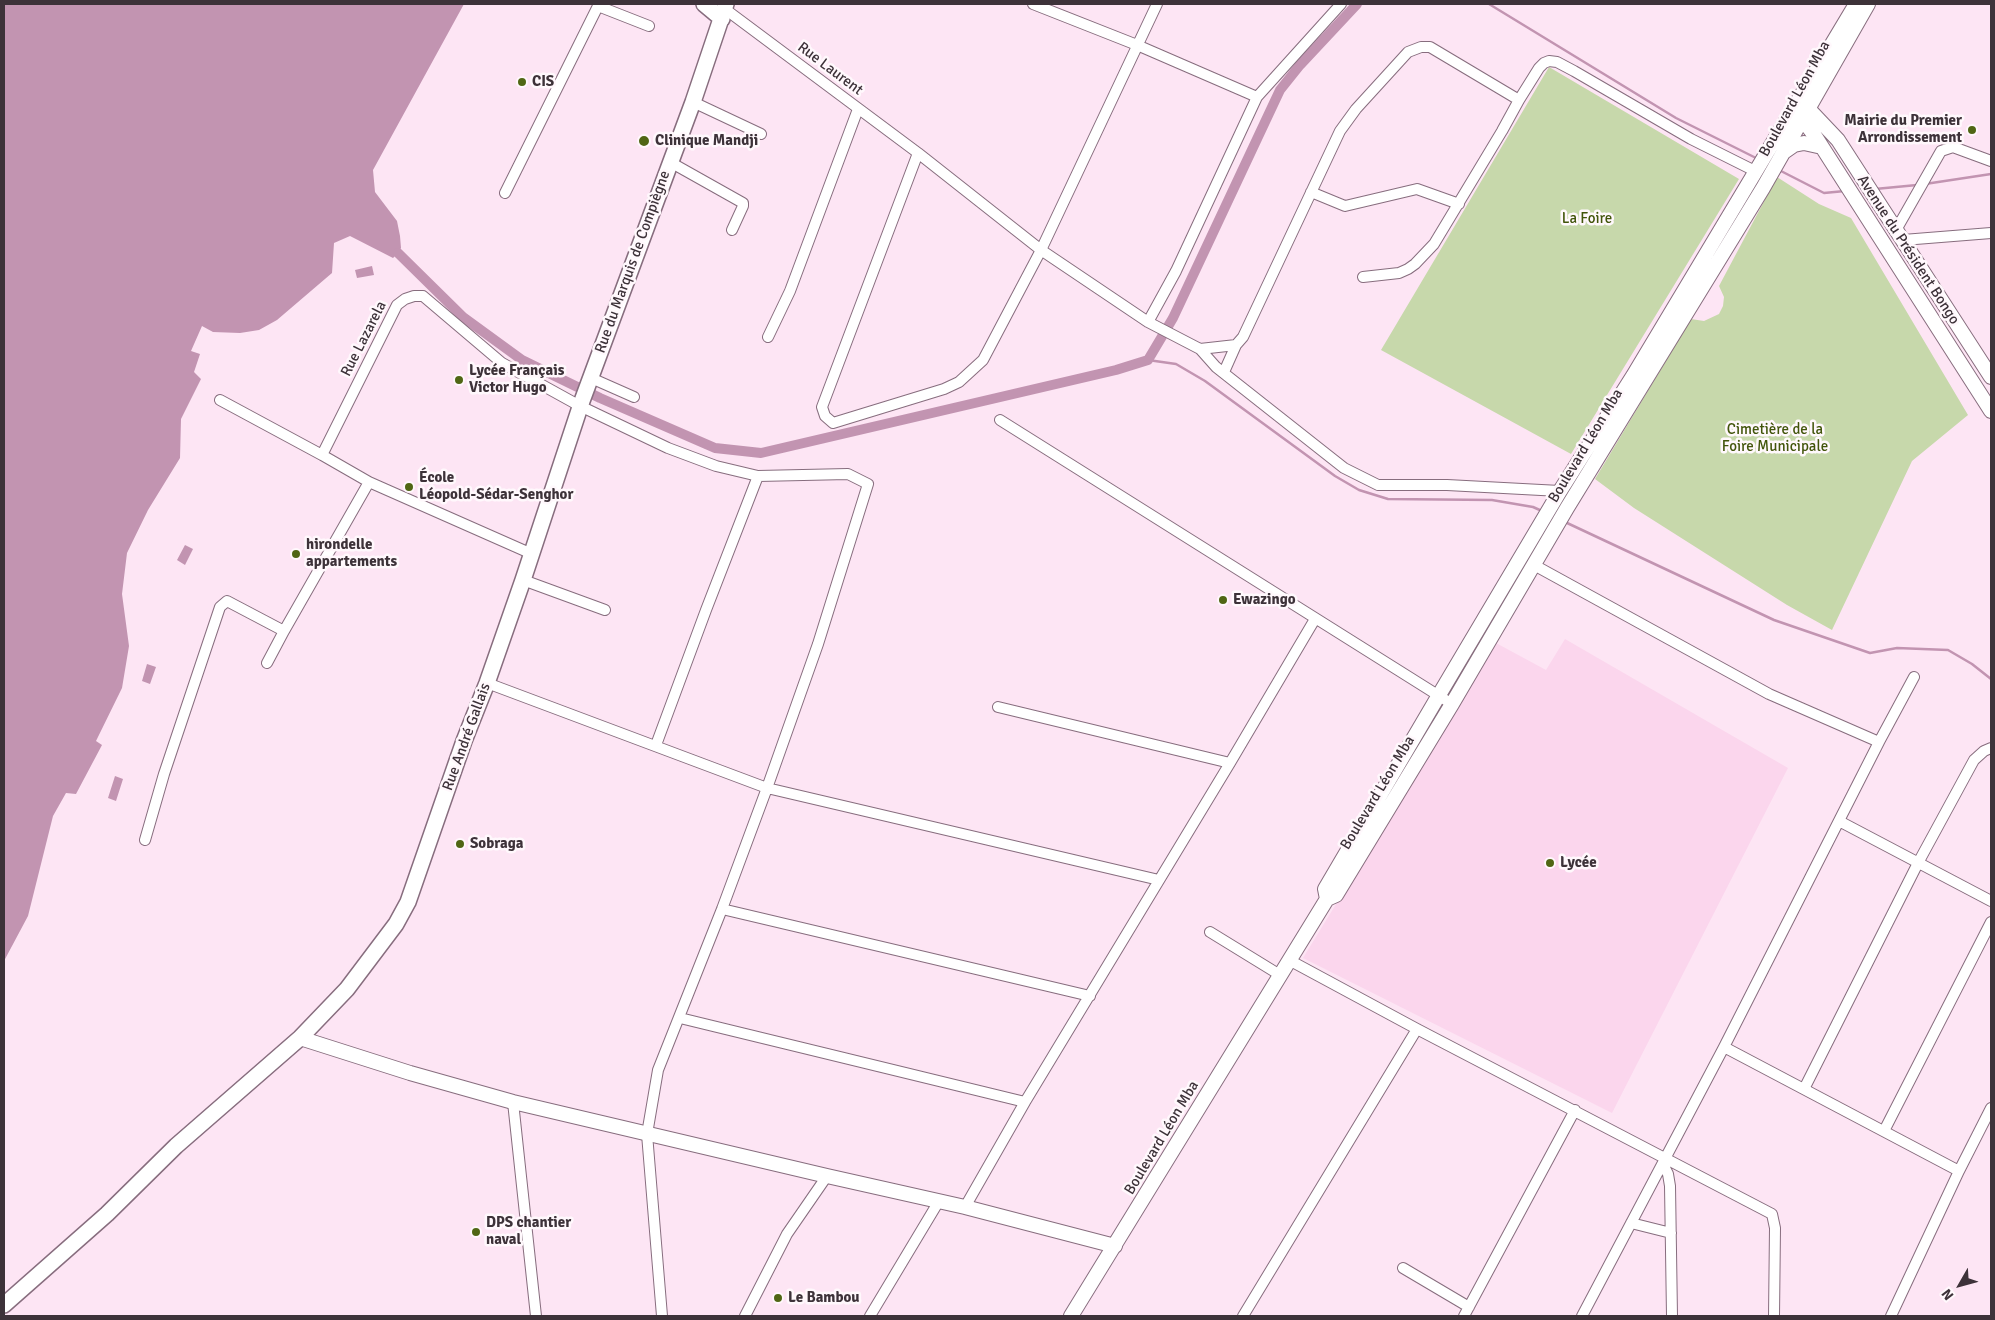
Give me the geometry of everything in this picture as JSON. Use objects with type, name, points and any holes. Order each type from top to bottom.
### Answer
[{"type":"main road","points":[[704,4],[724,11]]},
{"type":"main road","name":"Rue du Marquis de Compiègne","points":[[581,404],[693,102],[724,11]]},
{"type":"main road","name":"Rue André Gallais","points":[[4,1305],[107,1214],[176,1146],[300,1038],[347,989],[396,924],[408,902],[464,741],[487,682],[532,554],[581,404]]},
{"type":"street","points":[[1033,4],[1136,45],[1257,97]]},
{"type":"street","points":[[918,153],[822,407],[825,416],[833,423],[944,389],[959,382],[983,360],[1041,250],[1156,4]]},
{"type":"street","points":[[1151,324],[1257,97],[1341,4]]},
{"type":"street","name":"Boulevard Léon Mba","points":[[1071,1316],[1327,899],[1336,895],[1452,704],[1567,508],[1772,173],[1782,155],[1800,109],[1856,4]]},
{"type":"street","name":"Boulevard Léon Mba","points":[[1327,899],[1325,888],[1547,513],[1633,376],[1756,168],[1819,87],[1868,4]]},
{"type":"street","points":[[505,193],[598,5],[649,26]]},
{"type":"street","name":"Rue Laurent","points":[[724,11],[918,153],[1041,250],[1151,324],[1178,336],[1200,349],[1224,372],[1344,468],[1378,485],[1447,484],[1560,492]]},
{"type":"street","points":[[1224,372],[1236,345],[1244,337],[1340,131],[1356,109],[1408,52],[1430,46],[1519,100]]},
{"type":"street","points":[[1363,278],[1399,273],[1415,264],[1434,244],[1519,100],[1544,63],[1549,61],[1557,62],[1691,139],[1756,168]]},
{"type":"street","points":[[1819,87],[1821,108],[1838,140]]},
{"type":"street","points":[[693,102],[761,134]]},
{"type":"street","points":[[768,337],[790,291],[858,109]]},
{"type":"street","name":"Avenue du Président Bongo","points":[[1800,109],[1838,140],[1991,377]]},
{"type":"street","name":"Avenue du Président Bongo","points":[[1800,109],[1822,147],[1991,411]]},
{"type":"street","points":[[1782,155],[1794,145],[1804,143],[1822,147]]},
{"type":"street","points":[[1991,161],[1953,146],[1941,151],[1917,193],[1900,235],[1991,233]]},
{"type":"street","points":[[670,162],[743,204],[732,230]]},
{"type":"street","points":[[1311,192],[1345,206],[1417,189],[1459,204]]},
{"type":"street","name":"Rue Lazarela","points":[[322,455],[397,305],[405,299],[423,296],[502,363],[668,448],[716,466],[758,476],[848,474],[868,484],[818,644],[767,788]]},
{"type":"street","points":[[1200,349],[1236,345]]},
{"type":"street","points":[[590,380],[634,397]]},
{"type":"street","points":[[220,400],[369,482],[532,554]]},
{"type":"street","points":[[1000,420],[1452,704]]},
{"type":"street","points":[[656,745],[758,476]]},
{"type":"street","points":[[267,663],[369,482]]},
{"type":"street","points":[[1534,565],[1769,694],[1878,742]]},
{"type":"street","points":[[523,580],[605,610]]},
{"type":"street","points":[[145,840],[164,774],[220,607],[227,601],[284,631]]},
{"type":"street","points":[[965,1207],[1025,1102],[1315,619]]},
{"type":"street","points":[[1582,1316],[1724,1047],[1878,742],[1914,678]]},
{"type":"street","points":[[487,682],[767,788],[1159,880]]},
{"type":"street","points":[[998,707],[1230,763]]},
{"type":"street","points":[[1804,1089],[1918,863],[1974,760],[1984,751],[1991,748]]},
{"type":"street","points":[[662,1316],[647,1134],[658,1070],[680,1018],[767,788]]},
{"type":"street","points":[[1839,821],[1991,901]]},
{"type":"street","points":[[722,909],[1090,996]]},
{"type":"street","points":[[1884,1131],[1991,922]]},
{"type":"street","points":[[1210,932],[1280,975]]},
{"type":"street","points":[[1289,960],[1417,1029],[1575,1110],[1664,1161],[1772,1214],[1775,1228],[1774,1314],[1785,1316]]},
{"type":"street","points":[[680,1018],[1025,1102]]},
{"type":"street","points":[[1244,1316],[1417,1029]]},
{"type":"street","points":[[300,1038],[410,1073],[513,1102],[965,1207],[1115,1246]]},
{"type":"street","points":[[1724,1047],[1959,1171]]},
{"type":"street","points":[[513,1102],[536,1316]]},
{"type":"street","points":[[1891,1316],[1959,1171],[1991,1108]]},
{"type":"street","points":[[1403,1268],[1467,1312],[1575,1110]]},
{"type":"street","points":[[1664,1161],[1670,1186],[1672,1316]]},
{"type":"street","points":[[745,1316],[787,1234],[827,1176]]},
{"type":"street","points":[[870,1316],[939,1202]]},
{"type":"street","points":[[1631,1223],[1671,1233]]},
{"type":"shaded area","points":[[4,4],[464,4],[373,170],[375,192],[397,221],[401,248],[398,253],[393,258],[350,236],[334,243],[332,273],[277,320],[259,330],[240,333],[213,332],[202,326],[191,351],[200,354],[194,372],[201,379],[181,419],[180,458],[148,510],[127,553],[122,594],[129,646],[122,688],[96,741],[102,745],[76,794],[66,793],[53,816],[28,916],[4,961]]},
{"type":"shaded area","points":[[372,266],[374,275],[357,278],[355,270]]},
{"type":"shaded area","points":[[185,545],[193,549],[185,565],[177,560]]},
{"type":"shaded area","name":"Lycée","points":[[1565,639],[1788,768],[1612,1113],[1303,958],[1496,643],[1546,670]]},
{"type":"shaded area","points":[[147,664],[156,667],[150,684],[142,681]]},
{"type":"shaded area","points":[[115,776],[123,779],[116,801],[108,798]]},
{"type":"green space","name":"La Foire","points":[[1549,67],[1739,179],[1571,454],[1381,350]]},
{"type":"green space","name":"Cimetière de la Foire Municipale","points":[[1777,177],[1819,204],[1851,218],[1968,415],[1912,461],[1832,630],[1787,605],[1634,508],[1595,479],[1691,319],[1704,321],[1719,314],[1723,306],[1724,297],[1719,286]]},
{"type":"waterway","points":[[398,253],[463,317],[522,360],[600,398],[715,448],[761,453],[1116,370],[1148,360],[1173,318],[1280,90],[1300,65],[1357,4]]},
{"type":"waterway","points":[[1489,4],[1676,118],[1758,159]]},
{"type":"waterway","points":[[1779,170],[1824,193],[1845,191]]},
{"type":"waterway","points":[[1925,184],[1991,174]]},
{"type":"waterway","points":[[1875,189],[1917,185]]},
{"type":"waterway","points":[[1148,360],[1176,364],[1205,381],[1335,476],[1359,490],[1388,499],[1492,500],[1533,507],[1542,511]]},
{"type":"waterway","points":[[1565,522],[1774,620],[1870,653],[1897,648],[1948,650],[1972,664],[1991,679]]},
{"type":"place","name":"CIS","points":[[522,82]]},
{"type":"place","name":"Mairie du Premier Arrondissement","points":[[1972,130]]},
{"type":"place","name":"Clinique Mandji","points":[[644,141]]},
{"type":"place","name":"Lycée Français Victor Hugo","points":[[459,380]]},
{"type":"place","name":"École Léopold-Sédar-Senghor","points":[[409,487]]},
{"type":"place","name":"hirondelle appartements","points":[[296,554]]},
{"type":"place","name":"Ewazingo","points":[[1223,600]]},
{"type":"place","name":"Sobraga","points":[[460,844]]},
{"type":"place","name":"Lycée","points":[[1550,863]]},
{"type":"place","name":"DPS chantier naval","points":[[476,1232]]},
{"type":"place","name":"Le Bambou","points":[[778,1298]]}]
